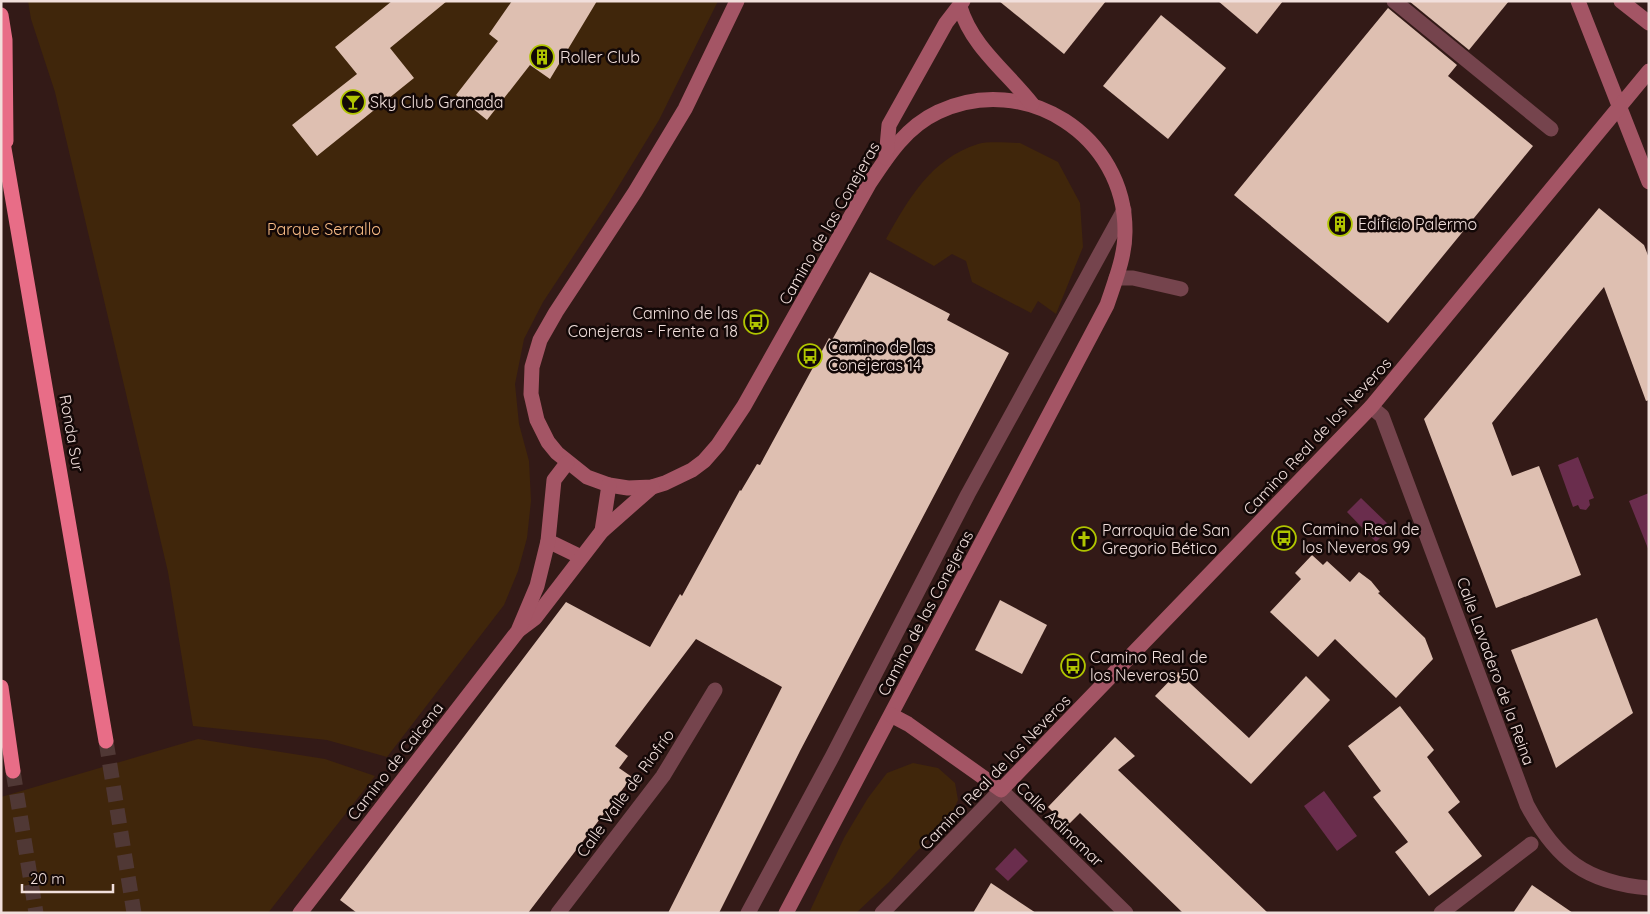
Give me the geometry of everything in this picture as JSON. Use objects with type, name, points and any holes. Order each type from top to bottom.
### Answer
[{"type":"highway","points":[[1,15],[5,40],[6,148]]},
{"type":"highway","name":"Ronda Sur","points":[[1,131],[6,148],[106,741]]},
{"type":"highway","points":[[1,687],[13,771]]},
{"type":"main road","name":"Camino de las Conejeras","points":[[736,1],[685,109],[635,192],[556,312],[535,353],[530,381],[533,407],[548,442],[566,463],[587,476],[609,485],[628,488],[652,486],[692,470],[718,445],[744,406],[869,184],[886,158],[905,134],[920,122],[951,106],[982,99],[998,99],[1032,104],[1060,116],[1085,134],[1110,167],[1121,196],[1126,232],[1123,254],[1107,305],[786,913]]},
{"type":"main road","points":[[1578,1],[1649,182]]},
{"type":"main road","points":[[1621,1],[1649,23]]},
{"type":"main road","points":[[962,4],[966,25],[979,46],[1010,77],[1032,104]]},
{"type":"main road","points":[[886,158],[889,125],[946,23],[962,4]]},
{"type":"main road","name":"Camino Real de los Neveros","points":[[1001,790],[1371,407],[1649,71]]},
{"type":"main road","name":"Camino de Caicena","points":[[300,913],[518,631],[537,586],[548,541],[554,480],[566,463]]},
{"type":"main road","points":[[602,531],[609,485]]},
{"type":"main road","name":"Camino de Caicena","points":[[518,631],[535,618],[602,531],[652,486]]},
{"type":"main road","points":[[548,541],[581,557]]},
{"type":"main road","name":"Calle Adinamar","points":[[891,715],[908,724],[1001,790]]},
{"type":"street","points":[[1394,1],[1552,129]]},
{"type":"street","points":[[748,913],[832,757],[968,494],[1124,210]]},
{"type":"street","points":[[1116,278],[1133,278],[1180,289]]},
{"type":"street","name":"Calle Lavadero de la Reina","points":[[1371,407],[1382,416],[1527,805],[1543,834],[1562,856],[1587,872],[1619,886],[1649,888]]},
{"type":"street","name":"Calle Valle de Riofrío","points":[[558,913],[663,776],[716,690]]},
{"type":"street","name":"Camino Real de los Neveros","points":[[882,913],[1001,790]]},
{"type":"street","name":"Calle Adinamar","points":[[1001,790],[1126,913]]},
{"type":"street","points":[[1441,913],[1531,844]]},
{"type":"green space","name":"Parque Serrallo","points":[[28,1],[718,1],[659,120],[609,202],[543,302],[524,339],[515,384],[519,424],[529,461],[531,501],[527,538],[518,571],[504,605],[387,757],[327,740],[193,726],[168,572],[55,92],[31,19]]},
{"type":"green space","points":[[993,142],[1020,143],[1058,162],[1080,203],[1083,247],[1056,314],[1038,301],[1031,313],[972,282],[966,261],[952,254],[934,266],[886,239],[913,195],[934,170],[947,159],[978,144]]},
{"type":"green space","points":[[198,739],[325,759],[375,776],[268,913],[1,913],[1,797]]},
{"type":"green space","points":[[913,763],[938,768],[955,783],[958,800],[948,821],[856,913],[809,913],[844,838],[868,798],[887,773]]},
{"type":"shaded area","points":[[1578,457],[1594,498],[1589,500],[1590,505],[1586,510],[1580,509],[1578,505],[1573,507],[1558,465]]},
{"type":"shaded area","points":[[1649,493],[1649,551],[1629,501]]},
{"type":"shaded area","points":[[1361,498],[1391,527],[1376,542],[1347,512]]},
{"type":"shaded area","points":[[1324,791],[1357,836],[1337,851],[1304,806]]},
{"type":"shaded area","points":[[1015,848],[1028,861],[1008,881],[995,869]]},
{"type":"building","name":"Sky Club Granada","points":[[392,1],[447,1],[390,48],[414,78],[317,156],[292,125],[357,74],[335,47]]},
{"type":"building","name":"Roller Club","points":[[512,1],[597,1],[550,79],[530,65],[487,120],[456,95],[498,41],[489,34]]},
{"type":"building","points":[[999,1],[1106,1],[1064,54]]},
{"type":"building","points":[[1218,1],[1283,1],[1257,34]]},
{"type":"building","points":[[1409,1],[1509,1],[1469,50]]},
{"type":"building","points":[[1388,8],[1457,65],[1448,76],[1533,146],[1388,323],[1234,195]]},
{"type":"building","points":[[1161,15],[1226,68],[1168,139],[1103,86]]},
{"type":"building","points":[[1599,208],[1644,245],[1649,258],[1649,400],[1646,401],[1604,287],[1492,423],[1512,476],[1539,466],[1581,575],[1496,608],[1424,419]]},
{"type":"building","points":[[870,272],[950,314],[947,320],[1009,353],[800,751],[719,913],[668,913],[782,687],[696,639],[615,746],[628,756],[619,768],[632,777],[528,913],[357,913],[340,900],[566,602],[650,647],[680,594],[682,596],[740,490],[757,464],[760,465],[829,338],[832,340]]},
{"type":"building","points":[[1312,555],[1323,565],[1327,561],[1350,582],[1359,572],[1371,581],[1380,592],[1378,593],[1425,638],[1433,659],[1396,698],[1335,639],[1318,657],[1270,612],[1301,579],[1295,573]]},
{"type":"building","points":[[1000,600],[1047,625],[1022,674],[975,650]]},
{"type":"building","points":[[1597,618],[1633,713],[1556,768],[1511,650]]},
{"type":"building","points":[[1178,672],[1249,738],[1306,676],[1330,700],[1251,784],[1155,696]]},
{"type":"building","points":[[1400,706],[1434,750],[1427,757],[1460,802],[1448,812],[1482,856],[1429,896],[1395,852],[1408,842],[1373,797],[1381,791],[1348,746]]},
{"type":"building","points":[[1115,737],[1135,756],[1118,770],[1268,913],[1183,913],[1080,813],[1067,826],[1048,807]]},
{"type":"building","points":[[991,883],[1036,913],[973,913]]},
{"type":"building","points":[[1532,885],[1573,913],[1513,913]]},
{"type":"tunnel","points":[[106,741],[134,913]]},
{"type":"tunnel","points":[[13,771],[36,913]]},
{"type":"place","name":"Roller Club","points":[[542,57]]},
{"type":"place","name":"Sky Club Granada","points":[[353,102]]},
{"type":"place","name":"Edificio Palermo","points":[[1340,224]]},
{"type":"place","name":"Camino de las Conejeras - Frente a 18","points":[[756,322]]},
{"type":"place","name":"Camino de las Conejeras 14","points":[[810,356]]},
{"type":"place","name":"Camino Real de los Neveros 99","points":[[1284,538]]},
{"type":"place","name":"Parroquia de San Gregorio Bético","points":[[1084,539]]},
{"type":"place","name":"Camino Real de los Neveros 50","points":[[1073,666]]}]
